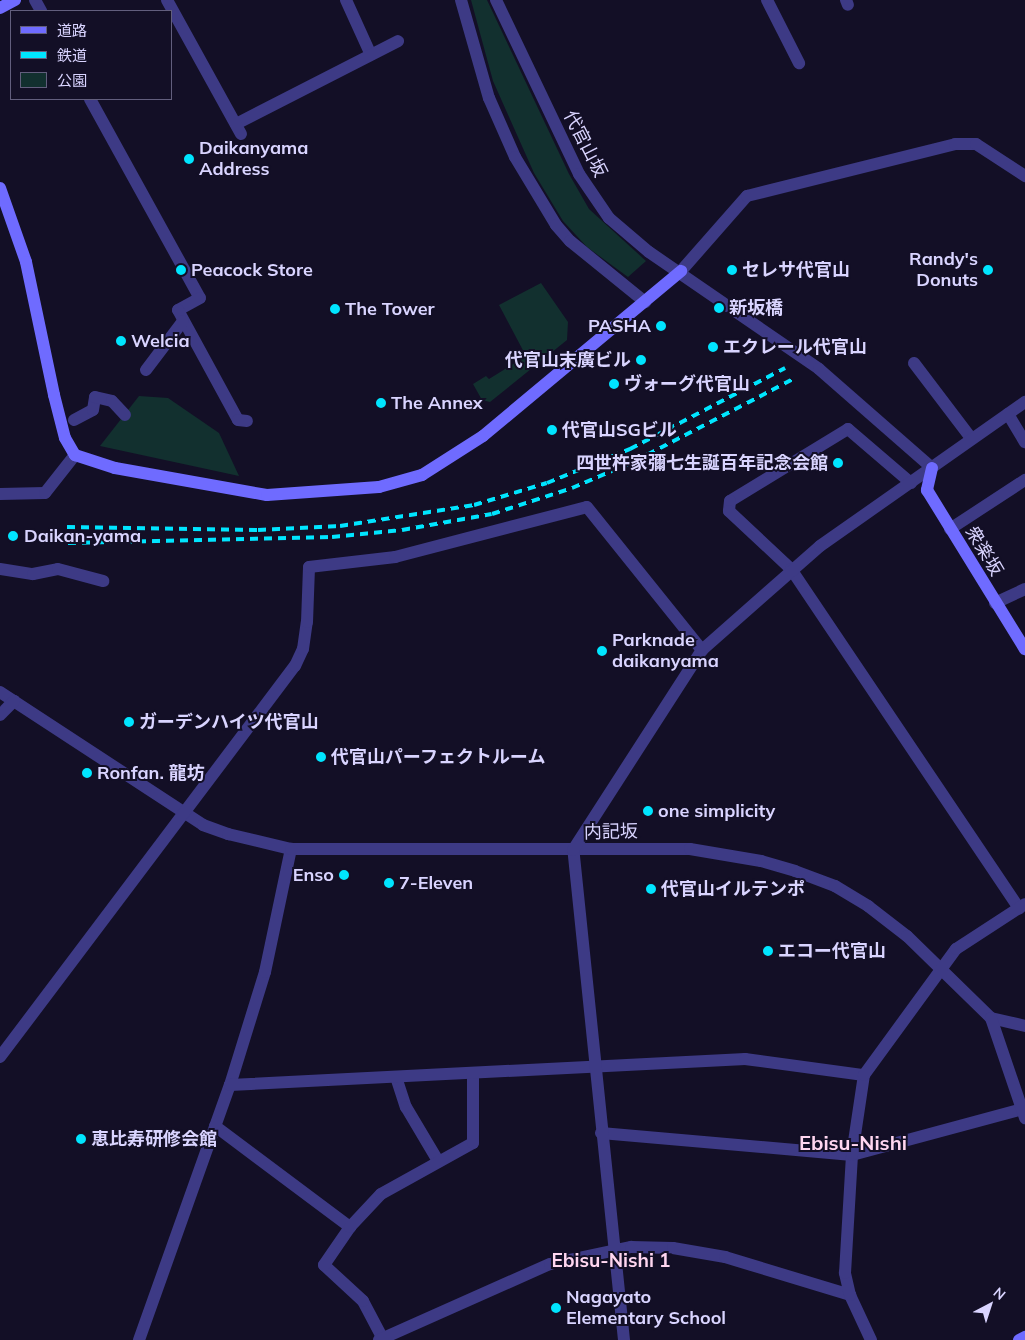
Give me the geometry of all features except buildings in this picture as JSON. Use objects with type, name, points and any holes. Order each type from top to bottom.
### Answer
[{"type":"street","points":[[0,8],[15,0]]},
{"type":"street","points":[[167,0],[238,129],[398,41]]},
{"type":"street","points":[[346,0],[370,55]]},
{"type":"street","points":[[461,0],[489,98],[515,157],[556,225],[570,241],[645,302]]},
{"type":"street","name":"代官山坂","points":[[496,0],[592,197],[628,236],[681,271],[819,369],[932,468]]},
{"type":"street","points":[[768,0],[799,63]]},
{"type":"street","points":[[91,100],[200,298],[178,310],[183,321],[238,420],[247,421]]},
{"type":"street","points":[[0,188],[26,262],[54,395],[65,438],[75,456],[115,468],[267,494],[388,486],[422,475],[459,453],[681,271],[747,196],[955,144],[976,144],[1025,176]]},
{"type":"street","points":[[146,370],[183,321]]},
{"type":"street","points":[[914,363],[972,438]]},
{"type":"street","points":[[74,420],[93,410],[95,397],[112,401],[124,414]]},
{"type":"street","points":[[624,1340],[594,1068],[573,850],[702,650],[791,569],[1025,402]]},
{"type":"street","points":[[1008,414],[1025,442]]},
{"type":"street","points":[[872,1340],[850,1294],[845,1273],[852,1155],[864,1075],[956,949],[1022,906],[791,569],[729,511],[730,501],[848,429],[911,483]]},
{"type":"street","points":[[0,494],[44,493],[75,456]]},
{"type":"street","name":"衆楽坂","points":[[932,468],[927,490],[1025,649]]},
{"type":"street","points":[[950,529],[1025,480]]},
{"type":"street","points":[[0,1057],[186,813],[295,666],[302,649],[307,622],[309,567],[395,558],[587,507],[702,650]]},
{"type":"street","points":[[0,569],[33,574],[58,569],[104,581]]},
{"type":"street","points":[[995,603],[1025,589]]},
{"type":"street","name":"内記坂","points":[[0,692],[186,813],[228,834],[291,850],[690,849],[761,860],[795,871],[835,886],[868,906],[942,969],[991,1018]]},
{"type":"street","points":[[0,715],[14,701]]},
{"type":"street","points":[[139,1340],[230,1084],[264,972],[291,850]]},
{"type":"street","points":[[601,1133],[852,1155],[1023,1113],[991,1018]]},
{"type":"street","points":[[991,1018],[1025,1026]]},
{"type":"street","points":[[230,1084],[473,1074],[745,1059],[864,1075]]},
{"type":"street","points":[[473,1074],[473,1143],[380,1194],[350,1228],[324,1265],[363,1301],[381,1339],[550,1264],[615,1250],[673,1248],[725,1257],[850,1294]]},
{"type":"street","points":[[396,1077],[406,1107],[438,1161]]},
{"type":"street","points":[[215,1126],[350,1228]]},
{"type":"street","points":[[1018,1340],[1025,1336]]},
{"type":"green space","points":[[471,0],[487,0],[569,174],[589,209],[646,261],[628,277],[587,247],[563,221],[534,173],[493,81]]},
{"type":"green space","points":[[541,283],[568,322],[567,340],[490,402],[482,400],[473,384],[486,376],[489,379],[526,356],[499,305]]},
{"type":"green space","points":[[139,396],[168,398],[219,433],[239,476],[100,446]]},
{"type":"railway","points":[[67,527],[258,530],[340,526],[474,505],[547,483],[630,449],[785,368]]},
{"type":"railway","points":[[68,543],[332,537],[402,530],[492,514],[572,488],[635,461],[793,379]]},
{"type":"place","name":"Daikanyama Address","points":[[189,159]]},
{"type":"place","name":"Peacock Store","points":[[181,270]]},
{"type":"place","name":"セレサ代官山","points":[[732,270]]},
{"type":"place","name":"Randy's Donuts","points":[[988,270]]},
{"type":"place","name":"新坂橋","points":[[719,308]]},
{"type":"place","name":"The Tower","points":[[335,309]]},
{"type":"place","name":"PASHA","points":[[661,326]]},
{"type":"place","name":"Welcia","points":[[121,341]]},
{"type":"place","name":"エクレール代官山","points":[[713,347]]},
{"type":"place","name":"代官山末廣ビル","points":[[641,360]]},
{"type":"place","name":"ヴォーグ代官山","points":[[614,384]]},
{"type":"place","name":"The Annex","points":[[381,403]]},
{"type":"place","name":"代官山SGビル","points":[[552,430]]},
{"type":"place","name":"四世杵家彌七生誕百年記念会館","points":[[838,463]]},
{"type":"place","name":"Daikan-yama","points":[[13,536]]},
{"type":"place","name":"Parknade daikanyama","points":[[602,651]]},
{"type":"place","name":"ガーデンハイツ代官山","points":[[129,722]]},
{"type":"place","name":"代官山パーフェクトルーム","points":[[321,757]]},
{"type":"place","name":"Ronfan. 龍坊","points":[[87,773]]},
{"type":"place","name":"one simplicity","points":[[648,811]]},
{"type":"place","name":"Enso","points":[[344,875]]},
{"type":"place","name":"7-Eleven","points":[[389,883]]},
{"type":"place","name":"代官山イルテンポ","points":[[651,889]]},
{"type":"place","name":"エコー代官山","points":[[768,951]]},
{"type":"place","name":"恵比寿研修会館","points":[[81,1139]]},
{"type":"place","name":"Nagayato Elementary School","points":[[556,1308]]},
{"type":"district","name":"Ebisu-Nishi","points":[[853,1142]]},
{"type":"district","name":"Ebisu-Nishi 1","points":[[611,1261]]}]
